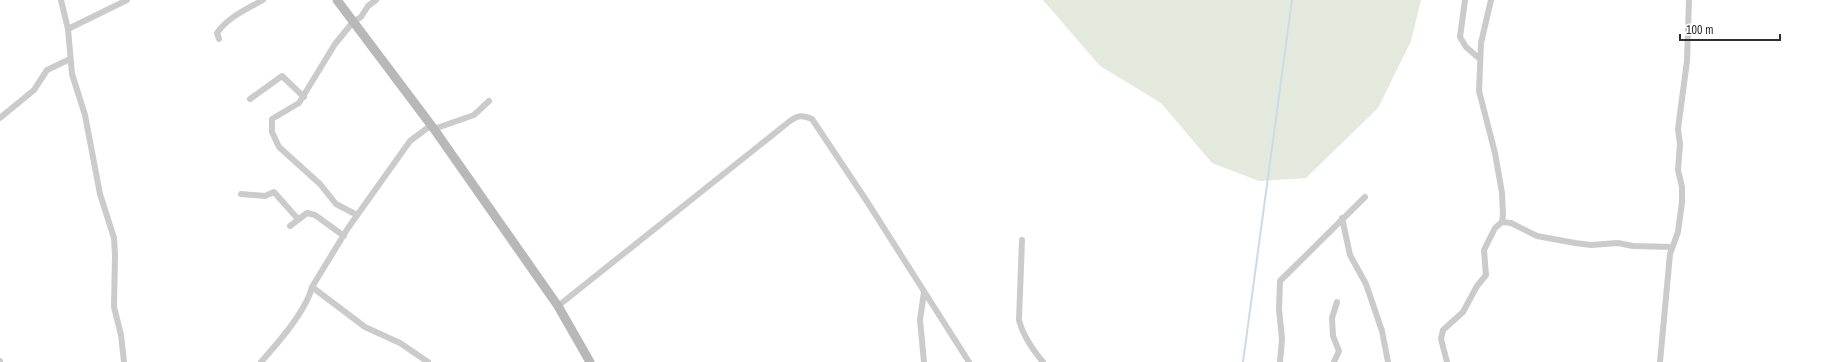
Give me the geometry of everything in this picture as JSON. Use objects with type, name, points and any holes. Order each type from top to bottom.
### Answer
[{"type":"street","points":[[61,0],[68,29],[72,74],[85,115],[100,194],[114,238],[116,255],[114,307],[120,330],[124,362]]},
{"type":"street","points":[[68,29],[127,0]]},
{"type":"street","points":[[218,39],[217,33],[222,26],[238,14],[263,0]]},
{"type":"street","points":[[337,0],[432,128],[558,306],[590,362]]},
{"type":"street","points":[[357,215],[336,204],[320,184],[285,153],[276,142],[272,132],[272,119],[296,106],[304,97],[325,58],[353,22],[361,17],[368,6],[376,0]]},
{"type":"street","points":[[1465,0],[1460,37],[1466,47],[1480,59]]},
{"type":"street","points":[[1447,362],[1441,339],[1443,330],[1462,312],[1477,286],[1485,278],[1484,250],[1495,228],[1502,222],[1503,215],[1502,193],[1496,159],[1479,91],[1481,43],[1491,0]]},
{"type":"street","points":[[1660,362],[1670,254],[1678,232],[1682,202],[1682,187],[1678,170],[1680,144],[1678,129],[1687,62],[1689,0]]},
{"type":"street","points":[[0,118],[34,90],[42,74],[70,59]]},
{"type":"street","points":[[250,98],[282,76],[304,97]]},
{"type":"street","points":[[261,362],[282,338],[310,296],[312,287],[357,215],[410,141],[432,128],[474,115],[489,101]]},
{"type":"street","points":[[558,306],[796,116],[804,115],[812,119],[969,362]]},
{"type":"street","points":[[241,194],[265,196],[274,192],[298,219]]},
{"type":"street","points":[[1280,362],[1282,339],[1279,309],[1280,281],[1342,218],[1366,196]]},
{"type":"street","points":[[290,226],[307,213],[315,215],[344,236]]},
{"type":"street","points":[[1342,218],[1350,255],[1366,284],[1382,331],[1388,362]]},
{"type":"street","points":[[1502,222],[1511,223],[1537,236],[1575,243],[1591,245],[1618,243],[1632,246],[1672,247]]},
{"type":"street","points":[[1022,240],[1019,320],[1022,332],[1042,362]]},
{"type":"street","points":[[312,287],[365,327],[400,343],[428,362]]},
{"type":"street","points":[[924,292],[920,320],[924,362]]},
{"type":"street","points":[[1334,362],[1339,351],[1333,336],[1332,318],[1337,302]]},
{"type":"shaded area","points":[[1043,0],[1421,0],[1411,41],[1378,108],[1306,178],[1259,181],[1212,163],[1161,103],[1100,66]]},
{"type":"waterway","points":[[1243,362],[1292,0]]}]
